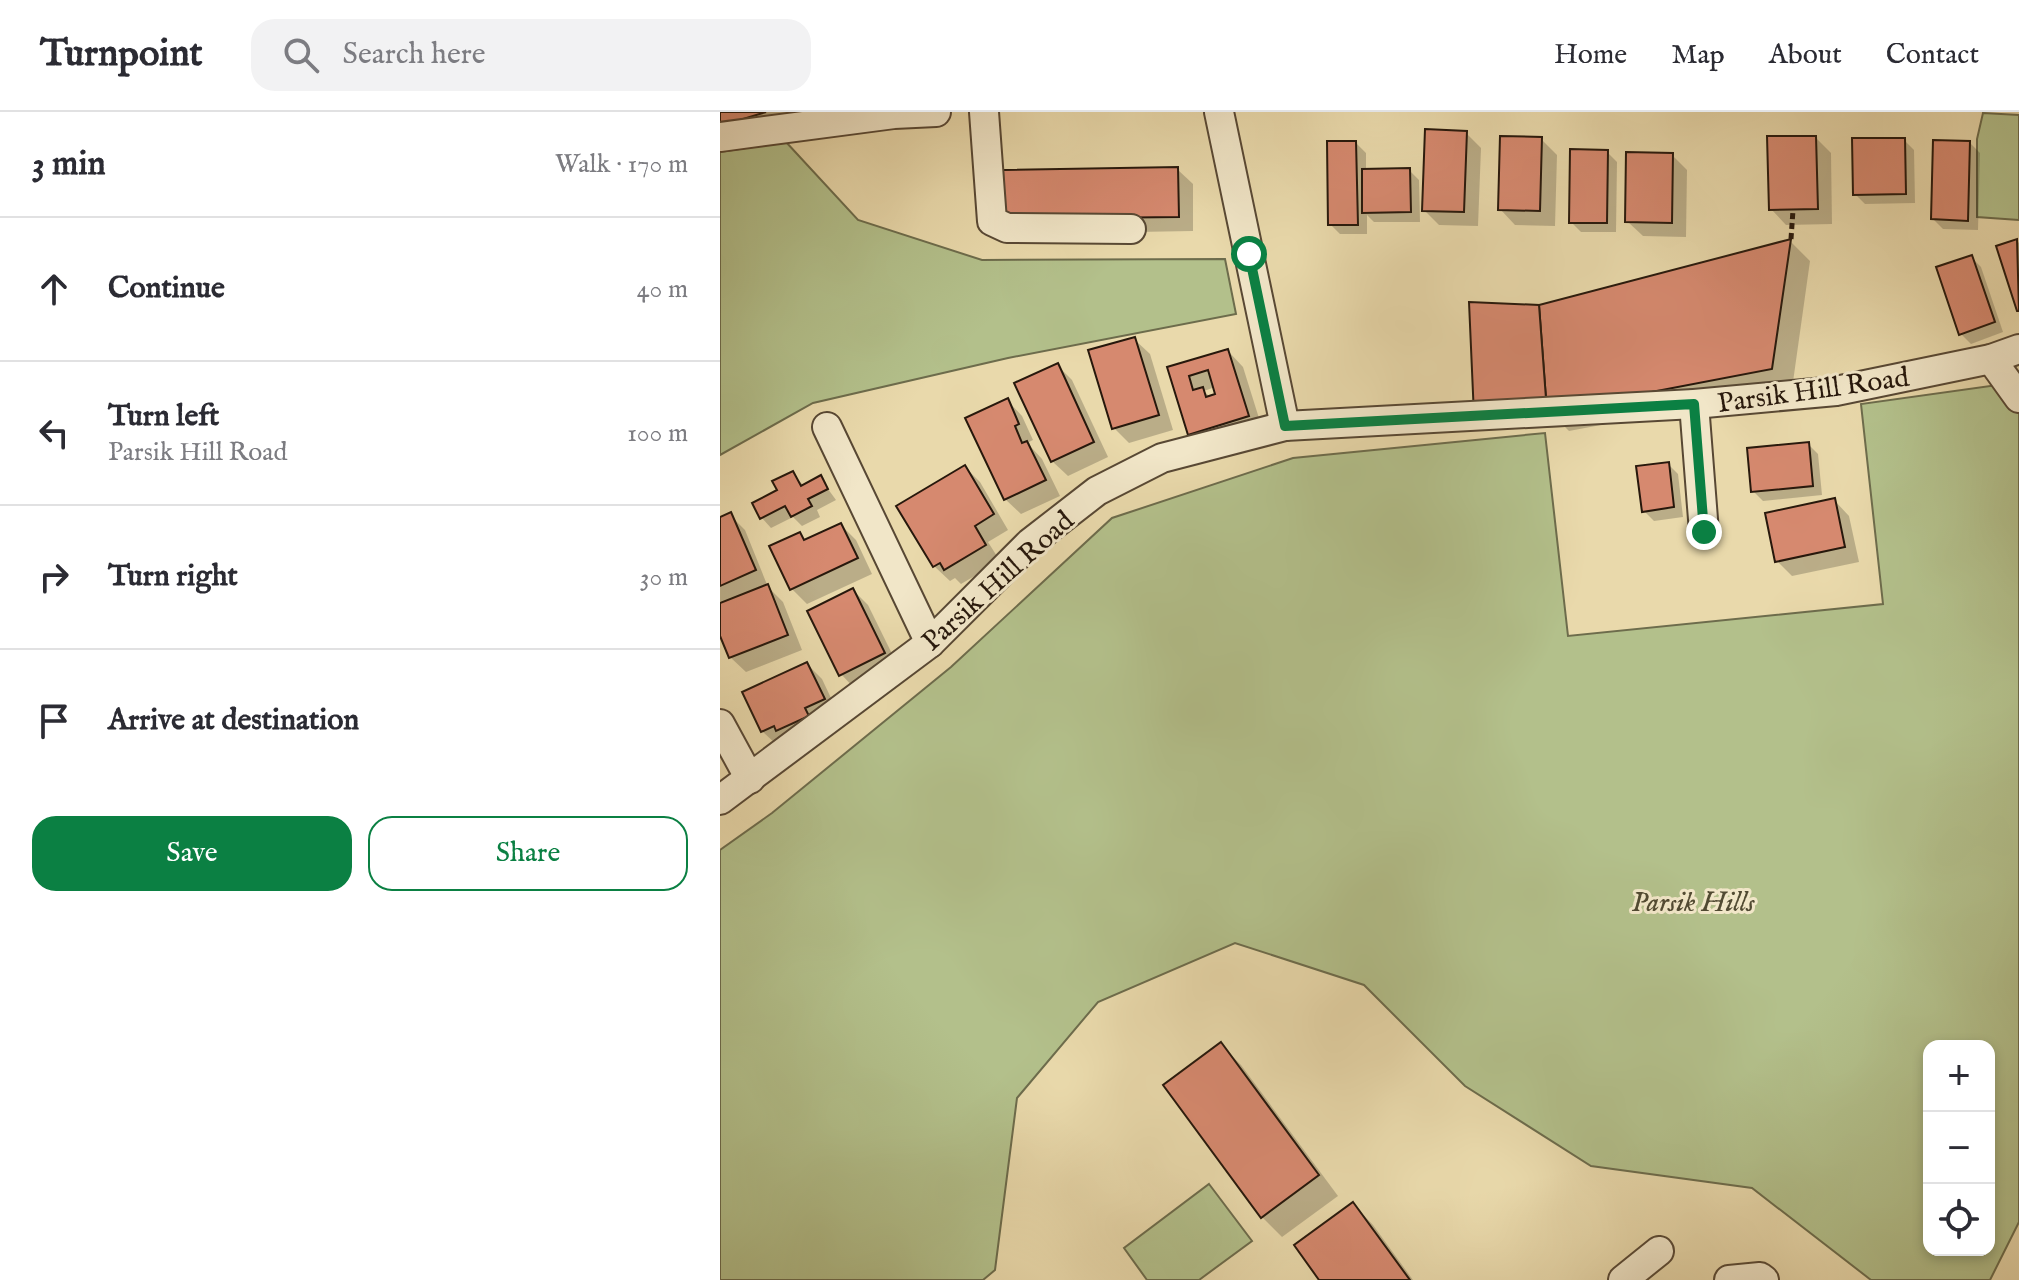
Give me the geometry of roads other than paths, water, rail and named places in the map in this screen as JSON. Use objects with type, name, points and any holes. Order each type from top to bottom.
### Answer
[{"type":"street","points":[[720,137],[895,113],[936,112]]},
{"type":"street","points":[[984,112],[992,221],[1007,228],[1131,229]]},
{"type":"street","points":[[1219,112],[1285,426]]},
{"type":"street","name":"Parsik Hill Road","points":[[720,800],[930,643],[1030,543],[1097,491],[1162,458],[1285,426],[1694,404],[1836,391],[1991,359],[2019,349]]},
{"type":"street","points":[[1991,359],[2019,398]]},
{"type":"street","points":[[1694,404],[1704,532]]},
{"type":"street","points":[[827,427],[930,643]]},
{"type":"street","points":[[720,724],[750,779]]},
{"type":"street","points":[[1626,1279],[1659,1251]]},
{"type":"street","points":[[1729,1280],[1760,1277],[1764,1280]]},
{"type":"park label","name":"Parsik Hills","points":[[1693,901]]}]
